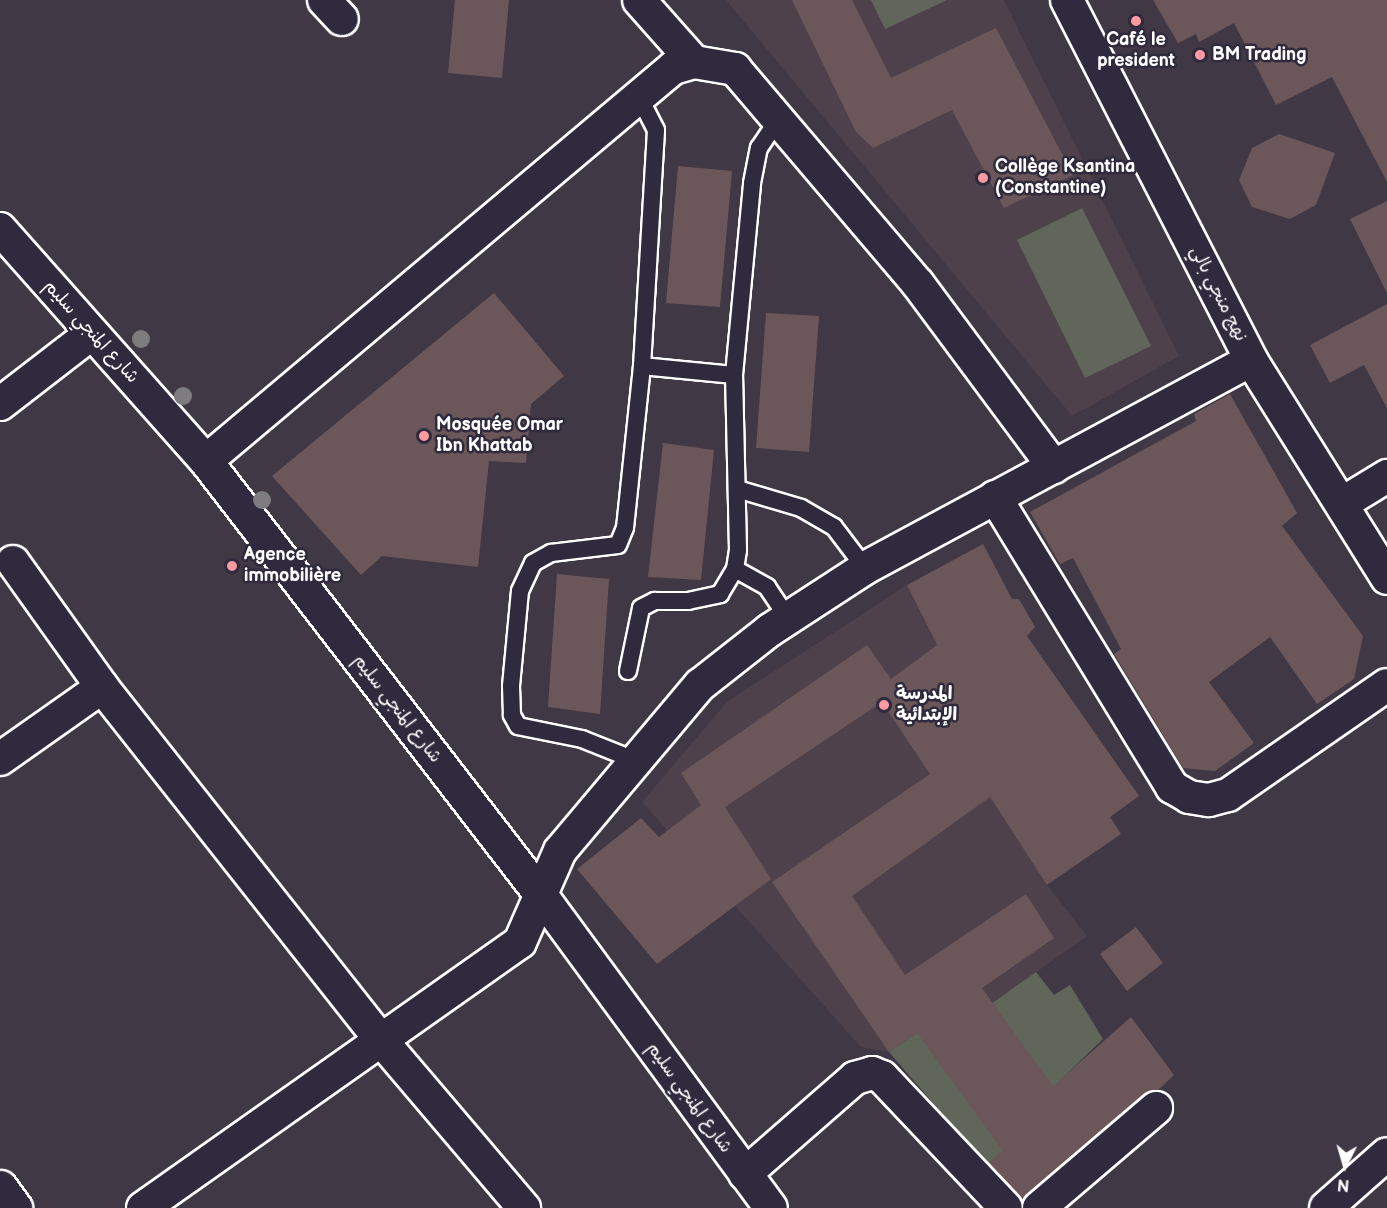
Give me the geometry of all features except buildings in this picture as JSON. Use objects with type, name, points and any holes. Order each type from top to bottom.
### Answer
[{"type":"main road","points":[[0,1187],[15,1208]]},
{"type":"street","points":[[639,0],[694,62]]},
{"type":"street","name":"نهج منجي بالي","points":[[1067,0],[1251,360],[1343,503],[1387,578]]},
{"type":"street","points":[[206,461],[673,68],[694,62],[735,69],[918,284],[1054,467]]},
{"type":"street","name":"شارع المنجي سليم","points":[[0,229],[206,461],[541,895],[771,1208]]},
{"type":"street","points":[[0,404],[92,333]]},
{"type":"street","points":[[143,1208],[520,942],[560,851],[700,685],[788,618],[865,568],[1251,360]]},
{"type":"street","points":[[1343,503],[1387,476]]},
{"type":"street","points":[[994,498],[1172,787],[1190,798],[1209,800],[1228,795],[1387,685]]},
{"type":"street","points":[[13,562],[102,687],[381,1040],[524,1208]]},
{"type":"street","points":[[0,759],[102,687]]},
{"type":"street","points":[[745,1174],[855,1078],[872,1073],[882,1077],[1006,1208]]},
{"type":"street","points":[[1039,1208],[1156,1108]]},
{"type":"street","points":[[1326,1208],[1387,1154]]},
{"type":"lane","points":[[637,761],[582,739],[518,726],[512,716],[511,686],[520,591],[533,563],[550,553],[618,545],[625,528],[642,366],[656,130],[639,97]]},
{"type":"lane","points":[[628,671],[641,608],[655,601],[688,601],[720,594],[735,569],[737,489],[734,375],[752,183],[759,148],[778,120]]},
{"type":"lane","points":[[642,366],[734,375]]},
{"type":"lane","points":[[737,489],[801,508],[834,527],[865,568]]},
{"type":"lane","points":[[735,569],[767,588],[788,618]]},
{"type":"shaded area","name":"Collège Ksantina (Constantine)","points":[[726,0],[1004,0],[1179,356],[1072,416]]},
{"type":"shaded area","points":[[907,585],[967,707],[975,774],[1047,885],[1087,936],[935,1044],[923,1030],[889,1052],[861,1047],[642,802],[727,702]]},
{"type":"green space","points":[[871,0],[947,0],[885,29]]},
{"type":"green space","points":[[1082,208],[1151,346],[1085,378],[1017,240]]},
{"type":"green space","points":[[1036,972],[1054,995],[1070,985],[1103,1039],[1053,1087],[1058,1094],[987,1166],[889,1052],[923,1029],[935,1044]]},
{"type":"place","name":"Café le president","points":[[1136,21]]},
{"type":"place","name":"BM Trading","points":[[1200,55]]},
{"type":"place","name":"Collège Ksantina (Constantine)","points":[[983,178]]},
{"type":"place","name":"Mosquée Omar Ibn Khattab","points":[[424,436]]},
{"type":"place","name":"Agence immobilière","points":[[232,566]]},
{"type":"place","name":"المدرسة الإبتدائية","points":[[884,705]]}]
